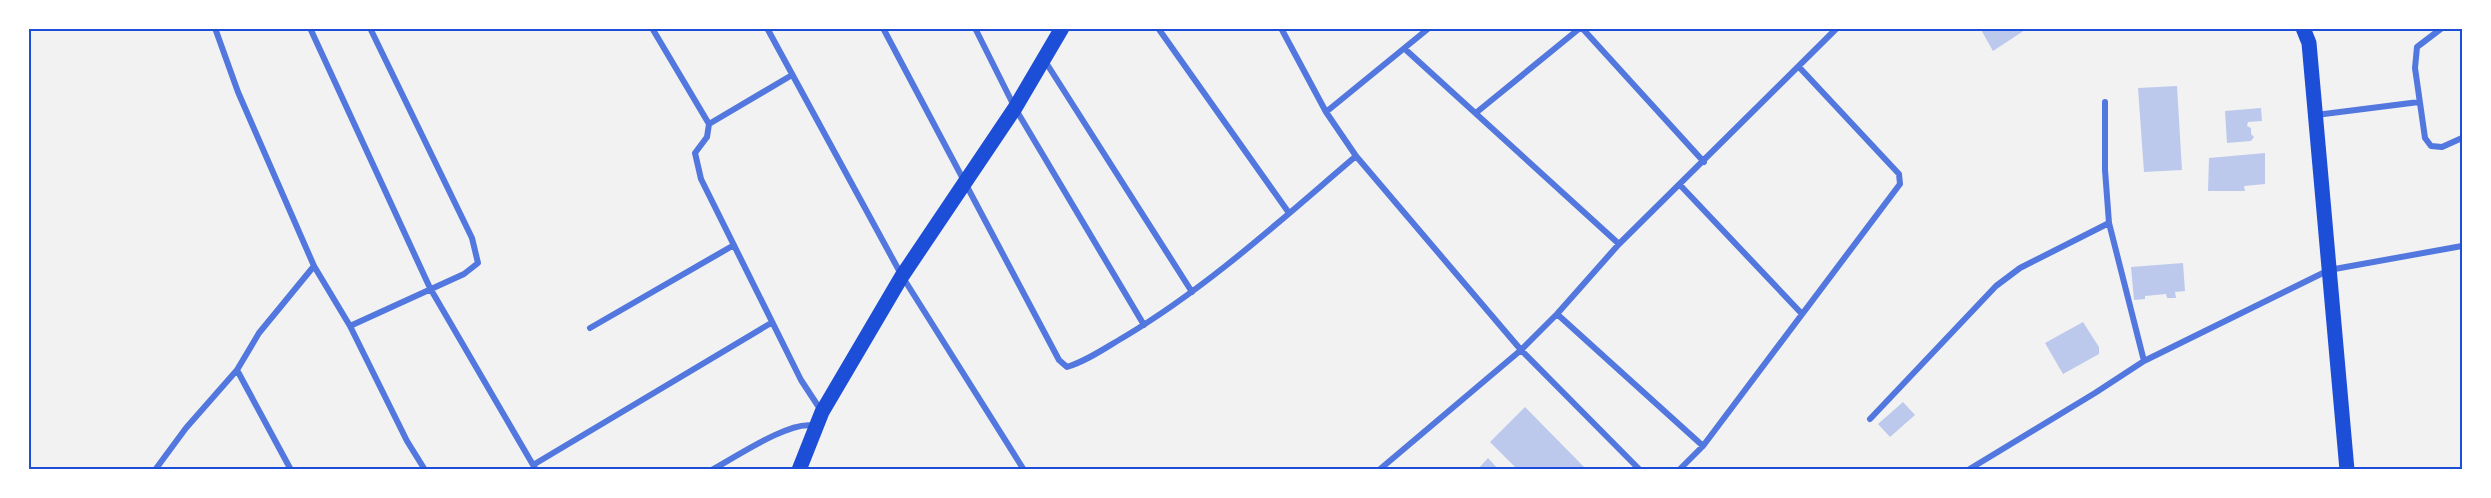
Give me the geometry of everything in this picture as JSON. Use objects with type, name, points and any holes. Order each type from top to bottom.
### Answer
[{"type":"main road","points":[[799,470],[822,412],[902,276],[1015,108],[1062,28]]},
{"type":"main road","points":[[2309,33],[2348,470]]},
{"type":"street","points":[[215,28],[238,92],[314,266],[350,326],[407,441],[425,470]]},
{"type":"street","points":[[310,28],[430,288],[534,467],[771,323]]},
{"type":"street","points":[[350,326],[464,274],[478,263],[472,238],[370,28]]},
{"type":"street","points":[[652,28],[710,124],[707,137],[695,153],[701,179],[771,323],[801,380],[822,412]]},
{"type":"street","points":[[767,28],[902,276],[1024,470]]},
{"type":"street","points":[[883,28],[1059,360],[1067,367],[1080,363],[1144,326],[1192,292],[1356,156]]},
{"type":"street","points":[[975,28],[1015,108],[1144,326]]},
{"type":"street","points":[[1158,28],[1289,213]]},
{"type":"street","points":[[1281,28],[1326,112],[1356,156],[1521,350],[1640,470]]},
{"type":"street","points":[[1326,112],[1406,50],[1429,28]]},
{"type":"street","points":[[1477,112],[1581,28],[1704,162]]},
{"type":"street","points":[[1379,470],[1521,350],[1557,314],[1619,244],[1799,67],[1828,31],[1837,28]]},
{"type":"street","points":[[2442,28],[2416,47],[2415,68],[2425,138],[2431,146],[2442,147],[2463,138]]},
{"type":"street","points":[[1406,50],[1477,112],[1619,244]]},
{"type":"street","points":[[1044,60],[1192,292]]},
{"type":"street","points":[[1679,470],[1703,446],[1900,184],[1899,174],[1799,67]]},
{"type":"street","points":[[710,124],[792,75]]},
{"type":"street","points":[[2104,102],[2105,170],[2109,223],[2144,361]]},
{"type":"street","points":[[2316,115],[2419,102]]},
{"type":"street","points":[[1680,185],[1802,314]]},
{"type":"street","points":[[1870,419],[1996,286],[2020,268],[2109,223]]},
{"type":"street","points":[[590,328],[734,245]]},
{"type":"street","points":[[1968,470],[2096,393],[2144,361],[2329,270],[2463,246]]},
{"type":"street","points":[[155,470],[186,428],[237,370],[259,333],[314,266]]},
{"type":"street","points":[[1557,314],[1703,446]]},
{"type":"street","points":[[237,370],[291,470]]},
{"type":"street","points":[[712,470],[788,429],[807,424],[815,426]]},
{"type":"street","points":[[162,462],[165,470]]},
{"type":"building","points":[[1980,28],[2028,28],[1993,51]]},
{"type":"building","points":[[2177,86],[2182,170],[2144,172],[2138,88]]},
{"type":"building","points":[[2261,108],[2262,121],[2248,122],[2247,126],[2251,128],[2251,134],[2254,137],[2251,141],[2227,143],[2225,111]]},
{"type":"building","points":[[2265,153],[2265,184],[2244,186],[2245,191],[2208,191],[2209,158]]},
{"type":"building","points":[[2183,263],[2185,291],[2175,292],[2176,298],[2167,298],[2166,294],[2145,296],[2145,299],[2134,300],[2131,267]]},
{"type":"building","points":[[2083,322],[2099,347],[2099,354],[2063,374],[2045,343]]},
{"type":"building","points":[[1903,402],[1915,415],[1890,437],[1878,424]]},
{"type":"building","points":[[1525,407],[1587,470],[1518,470],[1490,442]]},
{"type":"building","points":[[1488,458],[1499,470],[1477,470]]}]
